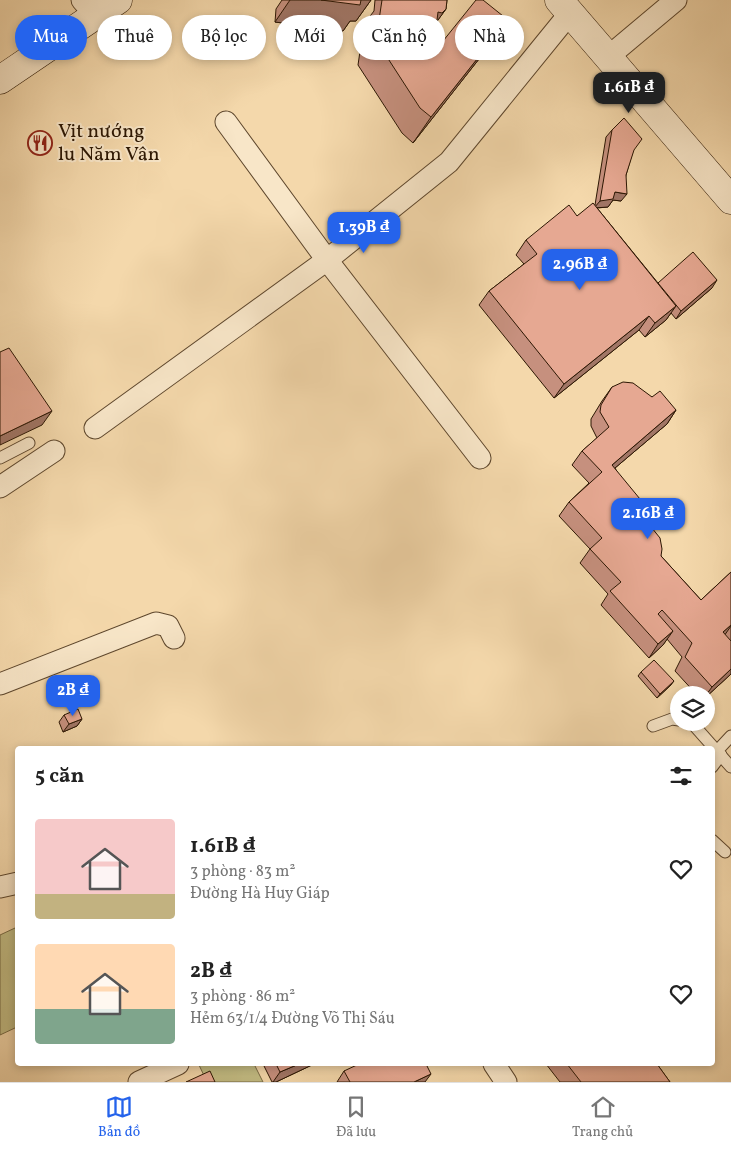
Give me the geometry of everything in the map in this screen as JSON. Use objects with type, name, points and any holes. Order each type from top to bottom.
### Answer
[{"type":"main road","points":[[0,80],[89,8],[118,0]]},
{"type":"main road","points":[[565,6],[731,200]]},
{"type":"street","points":[[608,57],[676,0]]},
{"type":"street","points":[[95,428],[327,260],[449,162],[565,6]]},
{"type":"street","points":[[226,122],[327,260],[480,458]]},
{"type":"street","points":[[0,488],[54,451]]},
{"type":"street","points":[[0,684],[156,623],[168,626],[174,638]]},
{"type":"street","points":[[0,887],[15,884]]},
{"type":"street","points":[[139,1082],[174,1066]]},
{"type":"street","points":[[495,1066],[506,1082]]},
{"type":"lane","points":[[0,458],[29,443]]},
{"type":"lane","points":[[653,726],[670,720]]},
{"type":"lane","points":[[699,731],[713,746]]},
{"type":"lane","points":[[715,761],[731,736]]},
{"type":"lane","points":[[715,749],[731,767]]},
{"type":"lane","points":[[715,843],[726,852]]},
{"type":"shaded area","points":[[15,928],[15,1028],[0,1035],[0,935]]},
{"type":"shaded area","points":[[199,1066],[255,1066],[263,1082],[207,1082]]},
{"type":"building","points":[[321,0],[361,0],[360,5]]},
{"type":"building","points":[[382,0],[447,0],[446,9],[442,13],[438,12],[438,15],[380,15]]},
{"type":"building","points":[[476,0],[483,0],[502,15],[464,15]]},
{"type":"building","points":[[455,26],[455,60],[476,60],[431,117],[420,108],[389,60],[445,60],[445,39]]},
{"type":"building","points":[[624,118],[642,139],[634,150],[626,175],[627,194],[615,192],[613,199],[600,201],[612,130]]},
{"type":"building","points":[[593,203],[676,306],[655,323],[649,316],[564,384],[489,291],[537,254],[526,240],[569,205],[577,216]]},
{"type":"building","points":[[693,252],[717,280],[681,311],[658,283]]},
{"type":"building","points":[[9,348],[52,411],[0,436],[0,352]]},
{"type":"building","points":[[623,382],[633,383],[652,397],[660,391],[676,410],[612,465],[640,499],[641,508],[639,512],[660,538],[661,556],[701,600],[731,572],[731,625],[723,632],[731,641],[731,669],[713,686],[685,657],[692,643],[662,610],[658,614],[673,631],[658,644],[610,591],[621,582],[590,549],[602,538],[569,502],[602,472],[582,451],[609,427],[600,412],[601,405],[612,387]]},
{"type":"building","points":[[654,660],[674,681],[660,694],[641,672]]},
{"type":"building","points":[[78,709],[82,719],[69,724],[64,715]]},
{"type":"building","points":[[277,1066],[294,1066],[280,1072]]},
{"type":"building","points":[[355,1066],[427,1066],[431,1074],[414,1082],[350,1082],[344,1071]]},
{"type":"building","points":[[569,1066],[658,1066],[670,1082],[581,1082]]},
{"type":"building","points":[[210,1071],[215,1082],[186,1082]]},
{"type":"place","name":"Vịt nướng lu Năm Vân","points":[[40,143]]}]
